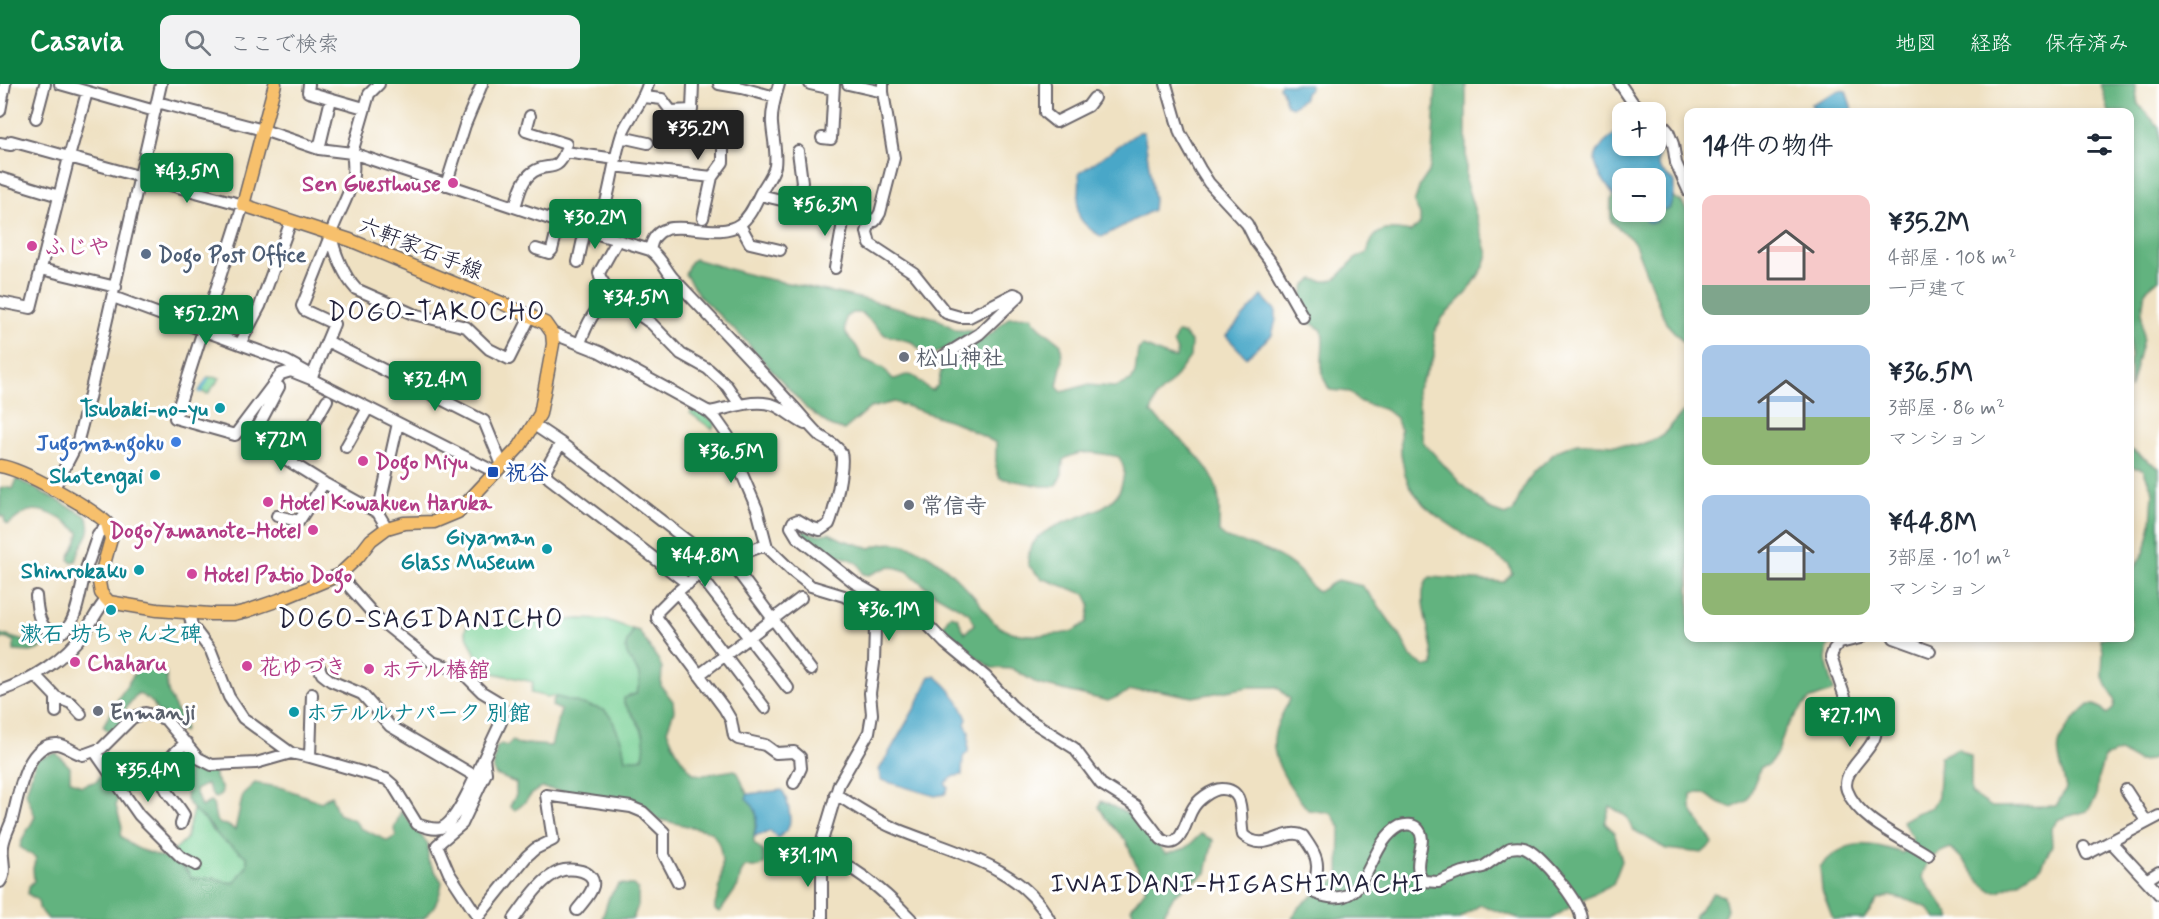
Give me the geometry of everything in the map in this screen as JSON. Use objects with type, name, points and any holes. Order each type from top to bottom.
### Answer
[{"type":"main road","points":[[243,205],[275,84]]},
{"type":"main road","name":"六軒家石手線","points":[[243,205],[331,234],[531,315],[545,323],[552,333]]},
{"type":"main road","points":[[0,466],[15,469],[102,518],[109,527],[111,539],[99,582],[101,593],[106,600],[120,604],[189,612],[221,614],[247,611],[339,575],[358,557],[371,540],[387,528],[404,523],[434,522],[451,516],[464,507],[520,446],[534,425],[543,403],[553,344],[552,333]]},
{"type":"street","points":[[0,111],[5,84]]},
{"type":"street","points":[[36,118],[45,84]]},
{"type":"street","points":[[60,84],[263,130],[319,149],[352,153],[617,241],[651,250],[657,254],[671,275],[811,427],[838,449],[843,462],[829,525],[820,530],[798,520],[790,527],[797,537],[855,583],[920,617],[945,643],[986,677],[1011,705],[1074,748],[1101,784],[1136,806],[1166,843],[1173,843],[1179,838],[1192,808],[1200,800],[1214,791],[1230,790],[1237,795],[1241,805],[1243,835],[1250,840],[1272,842],[1292,833],[1303,836],[1316,857],[1315,893],[1336,897],[1355,891],[1363,882],[1382,841],[1404,824],[1419,829],[1422,836],[1417,869],[1423,880],[1438,882],[1490,864],[1510,848],[1524,848],[1541,860],[1572,898],[1581,914],[1581,919]]},
{"type":"street","points":[[53,490],[77,444],[161,84]]},
{"type":"street","points":[[309,84],[308,92],[364,108]]},
{"type":"street","points":[[311,379],[334,324],[304,310],[302,306],[349,196],[353,179],[352,153],[364,108],[370,89],[379,84]]},
{"type":"street","points":[[446,184],[465,125],[482,84]]},
{"type":"street","points":[[578,262],[590,232],[607,205],[621,137],[644,97],[647,84]]},
{"type":"street","points":[[644,97],[662,99],[671,111],[692,110],[693,84]]},
{"type":"street","points":[[719,84],[743,86],[775,97]]},
{"type":"street","points":[[651,250],[652,239],[655,235],[681,226],[714,232],[740,225],[755,205],[772,174],[775,163],[772,124],[779,84]]},
{"type":"street","points":[[810,84],[833,86],[831,139],[822,138]]},
{"type":"street","points":[[1045,84],[1045,113],[1056,123],[1088,106],[1094,98]]},
{"type":"street","points":[[1166,84],[1180,133],[1200,169],[1209,183],[1247,224],[1303,317]]},
{"type":"street","points":[[1620,84],[1632,102]]},
{"type":"street","points":[[760,195],[824,210],[845,211],[875,221],[880,213],[894,158],[883,88],[854,85]]},
{"type":"street","points":[[0,302],[31,308],[84,89]]},
{"type":"street","points":[[319,149],[331,99]]},
{"type":"street","points":[[530,116],[526,131],[567,143],[615,162],[712,177]]},
{"type":"street","points":[[1666,129],[1684,181]]},
{"type":"street","points":[[621,137],[648,143]]},
{"type":"street","points":[[0,143],[11,146],[11,141],[243,205],[175,418],[235,435],[281,374],[291,371],[398,423],[499,468]]},
{"type":"street","points":[[515,207],[519,192],[527,177],[536,170],[554,167],[562,159],[567,143]]},
{"type":"street","points":[[703,218],[712,177],[723,162],[723,147]]},
{"type":"street","points":[[798,151],[802,182],[798,204]]},
{"type":"street","points":[[0,178],[59,196]]},
{"type":"street","points":[[835,268],[845,211]]},
{"type":"street","points":[[871,220],[867,232],[870,243],[914,273],[946,313],[969,317],[1014,294],[1019,297],[979,334],[942,357]]},
{"type":"street","points":[[240,344],[260,306],[291,221]]},
{"type":"street","points":[[536,249],[549,253],[552,250],[560,222]]},
{"type":"street","points":[[740,225],[750,243],[780,250]]},
{"type":"street","points":[[331,234],[334,248],[356,289],[413,314],[466,327],[489,349],[509,359],[531,315]]},
{"type":"street","points":[[617,241],[599,273],[610,296],[652,324],[681,354],[708,369],[727,386],[740,405]]},
{"type":"street","points":[[40,269],[114,292],[297,366],[304,370],[311,379]]},
{"type":"street","points":[[580,343],[587,323],[610,296]]},
{"type":"street","points":[[552,333],[580,343],[709,412],[728,436],[757,509],[767,547],[811,586],[852,600],[873,620],[875,628],[870,693],[871,723],[869,732],[841,778],[825,826],[822,854],[822,919]]},
{"type":"street","points":[[327,341],[484,421],[499,468]]},
{"type":"street","points":[[277,381],[279,387],[252,438],[324,483],[378,513],[387,528]]},
{"type":"street","points":[[292,462],[327,400]]},
{"type":"street","points":[[709,412],[740,405],[765,403],[775,406],[811,427]]},
{"type":"street","points":[[346,447],[368,408]]},
{"type":"street","points":[[378,513],[398,423]]},
{"type":"street","points":[[534,425],[561,443],[716,563]]},
{"type":"street","points":[[561,443],[547,467],[545,473],[549,478],[688,584]]},
{"type":"street","points":[[277,516],[299,521],[324,483]]},
{"type":"street","points":[[36,596],[38,611],[44,627],[59,634],[69,626],[98,534],[109,527]]},
{"type":"street","points":[[767,547],[760,547],[716,563],[677,592],[658,611],[657,618],[731,720],[734,736],[765,745],[776,753],[794,752],[800,757],[801,768],[794,783]]},
{"type":"street","points":[[729,560],[811,670]]},
{"type":"street","points":[[699,574],[788,688]]},
{"type":"street","points":[[0,882],[5,867],[3,844],[13,818],[23,777],[36,756],[48,747],[59,744],[80,755],[95,752],[132,718],[145,713],[165,719],[198,758],[212,765],[256,763],[291,753],[310,756],[386,779],[399,793],[417,824],[435,829],[442,828],[453,819],[501,722],[503,710],[461,671],[432,662],[376,617],[339,575]]},
{"type":"street","points":[[677,592],[765,708]]},
{"type":"street","points":[[699,675],[801,598]]},
{"type":"street","points":[[0,691],[35,675],[78,640],[106,600]]},
{"type":"street","points":[[189,612],[192,626],[211,651],[229,697],[243,718],[291,753]]},
{"type":"street","points":[[1844,642],[1834,649],[1831,657],[1847,703],[1871,717],[1875,724],[1874,738],[1847,777],[1846,789],[1859,811],[1928,855]]},
{"type":"street","points":[[1905,642],[1930,651]]},
{"type":"street","points":[[319,667],[322,674],[332,681],[362,694],[390,726],[476,776]]},
{"type":"street","points":[[35,675],[56,697],[71,703],[81,714]]},
{"type":"street","points":[[310,756],[312,694]]},
{"type":"street","points":[[56,697],[56,712]]},
{"type":"street","points":[[181,824],[184,815],[168,792],[163,777],[170,757],[187,743]]},
{"type":"street","points":[[95,752],[139,815],[181,857],[196,865]]},
{"type":"street","points":[[484,758],[486,773],[462,824],[437,845],[449,873],[479,918],[527,856],[553,840],[546,795],[631,807],[643,812],[664,832],[664,855],[678,882]]},
{"type":"street","points":[[2126,790],[2146,821]]},
{"type":"street","points":[[836,794],[894,828],[1004,873],[1042,906],[1049,919]]},
{"type":"street","points":[[2084,847],[2087,854],[2159,816]]},
{"type":"street","points":[[2111,842],[2159,894]]},
{"type":"street","points":[[822,854],[831,857],[865,879],[911,919]]},
{"type":"street","points":[[514,919],[543,883],[559,872],[569,870],[584,872],[593,881],[590,892],[577,910]]},
{"type":"street","points":[[2146,880],[2159,872]]},
{"type":"green space","points":[[1436,84],[1466,84],[1466,183],[1488,254],[1484,267],[1467,293],[1443,317],[1434,333],[1434,357],[1417,390],[1423,442],[1463,486],[1491,510],[1505,515],[1513,512],[1525,484],[1534,472],[1557,451],[1577,443],[1636,446],[1661,437],[1684,412],[1684,642],[1835,642],[1828,646],[1826,660],[1834,691],[1809,700],[1797,713],[1785,730],[1778,752],[1769,765],[1761,767],[1747,801],[1732,808],[1718,803],[1703,793],[1691,794],[1691,809],[1713,843],[1702,853],[1666,849],[1632,829],[1627,817],[1610,806],[1605,823],[1614,832],[1622,861],[1613,884],[1551,919],[1521,919],[1480,905],[1458,919],[1292,919],[1301,906],[1339,876],[1340,827],[1331,813],[1308,810],[1290,786],[1280,767],[1274,748],[1274,739],[1280,718],[1290,699],[1277,687],[1249,687],[1193,697],[1156,690],[1130,691],[1108,701],[1038,684],[1013,669],[992,668],[950,638],[943,626],[950,615],[957,617],[965,633],[974,624],[969,613],[933,593],[907,571],[890,566],[869,575],[863,574],[859,565],[853,561],[818,550],[810,546],[805,539],[803,530],[817,535],[829,533],[870,548],[886,544],[901,544],[916,548],[930,556],[955,577],[977,600],[994,623],[1001,628],[1028,635],[1068,633],[1087,622],[1090,604],[1085,594],[1041,578],[1028,565],[1031,548],[1040,535],[1104,506],[1116,497],[1124,472],[1119,457],[1090,452],[1070,456],[1063,460],[1062,474],[1056,486],[1042,486],[1000,478],[996,465],[996,443],[957,423],[894,402],[870,408],[844,430],[832,427],[806,408],[742,337],[700,297],[685,274],[690,262],[695,259],[754,276],[864,299],[936,318],[956,330],[972,331],[971,336],[932,355],[925,354],[912,342],[885,335],[862,313],[852,313],[846,317],[845,331],[859,351],[861,358],[883,368],[893,379],[911,375],[932,390],[938,385],[941,371],[947,361],[991,334],[1009,317],[1031,316],[1041,328],[1061,344],[1062,362],[1057,387],[1062,392],[1086,385],[1115,387],[1131,381],[1135,373],[1138,350],[1142,346],[1176,358],[1177,351],[1173,343],[1177,333],[1184,334],[1191,342],[1190,357],[1171,383],[1156,397],[1151,413],[1188,446],[1212,476],[1219,498],[1219,532],[1226,538],[1265,550],[1292,564],[1318,592],[1338,580],[1362,586],[1402,639],[1411,657],[1426,667],[1433,666],[1433,655],[1423,606],[1425,585],[1430,577],[1504,582],[1512,573],[1509,565],[1437,516],[1424,505],[1410,487],[1405,475],[1400,428],[1396,418],[1386,410],[1358,401],[1350,392],[1330,390],[1323,375],[1322,330],[1309,322],[1300,302],[1305,285],[1313,279],[1323,281],[1337,277],[1352,262],[1367,253],[1373,238],[1378,233],[1388,230],[1410,232],[1420,224],[1420,215],[1414,203],[1420,185],[1429,172]]},
{"type":"green space","points":[[2101,84],[2135,84],[2138,104],[2159,127],[2159,279],[2145,291],[2142,312],[2143,339],[2134,374],[2134,108],[2108,108]]},
{"type":"green space","points":[[1672,197],[1681,201],[1684,206],[1684,343],[1666,323],[1634,242],[1612,222],[1666,222],[1666,209],[1669,209]]},
{"type":"green space","points":[[208,377],[220,378],[208,394],[199,391]]},
{"type":"green space","points":[[693,408],[716,423],[712,429],[690,413]]},
{"type":"green space","points":[[2134,452],[2159,468],[2159,753],[2151,760],[2138,761],[2119,752],[2104,758],[2098,778],[2096,798],[2087,811],[2059,819],[2051,829],[2052,845],[2042,866],[1999,891],[1992,891],[1981,883],[1951,848],[1936,855],[1926,866],[1922,877],[1951,919],[1936,919],[1928,908],[1890,896],[1878,900],[1864,919],[1833,919],[1822,890],[1820,867],[1830,857],[1849,846],[1879,846],[1903,853],[1913,839],[1902,821],[1932,807],[1938,796],[1940,757],[1958,748],[1971,756],[1971,793],[1992,807],[2056,806],[2066,789],[2059,756],[2063,734],[2089,705],[2099,707],[2107,714],[2113,709],[2115,701],[2102,675],[2101,642],[2134,642],[2134,568],[2145,551],[2151,524],[2153,492],[2143,469],[2134,468]]},
{"type":"green space","points":[[17,479],[85,515],[88,519],[89,531],[76,561],[71,562],[69,559],[79,532],[63,520],[49,513],[35,510],[26,512],[8,524],[5,522],[4,517],[0,515],[0,489],[4,487],[13,489]]},
{"type":"green space","points":[[580,619],[607,620],[632,629],[626,647],[629,659],[640,678],[636,694],[629,695],[624,703],[638,722],[645,738],[645,753],[640,759],[625,760],[622,742],[596,708],[553,696],[547,697],[531,693],[533,682],[489,672],[479,662],[465,631],[466,627],[471,624],[490,625]]},
{"type":"green space","points":[[632,629],[639,631],[662,668],[661,686],[673,701],[674,711],[667,730],[682,759],[694,774],[703,775],[735,770],[757,814],[754,843],[764,852],[765,863],[760,867],[745,867],[738,886],[720,912],[715,910],[715,906],[721,880],[721,852],[715,836],[709,831],[657,819],[640,804],[543,788],[534,792],[514,810],[510,806],[516,795],[516,783],[496,775],[493,770],[496,748],[501,744],[507,746],[512,741],[520,745],[551,746],[561,710],[552,706],[554,698],[557,697],[604,710],[611,717],[622,742],[625,759],[643,757],[644,741],[641,728],[624,703],[624,698],[636,694],[640,678],[629,659],[626,647]]},
{"type":"green space","points":[[0,634],[24,641],[39,638],[44,644],[40,649],[31,652],[14,651],[14,641],[4,638],[0,640]]},
{"type":"green space","points":[[141,664],[166,672],[168,691],[185,729],[183,732],[174,721],[157,711],[153,703],[138,693],[125,709],[128,719],[112,734],[103,726]]},
{"type":"green space","points":[[56,753],[70,767],[70,780],[81,786],[97,781],[102,772],[118,792],[116,806],[122,827],[121,836],[138,848],[177,863],[191,878],[214,878],[234,883],[247,866],[247,857],[221,839],[186,800],[187,771],[194,760],[215,773],[215,778],[222,789],[221,795],[216,798],[213,797],[207,784],[195,790],[201,807],[210,802],[213,804],[216,820],[235,830],[243,794],[255,783],[283,788],[321,802],[331,795],[338,814],[354,820],[360,828],[388,841],[396,836],[394,829],[401,811],[428,844],[428,860],[442,882],[438,898],[434,907],[423,919],[48,919],[39,908],[38,900],[28,894],[29,886],[34,881],[33,868],[36,858],[20,847],[35,816],[26,793],[36,759]]},
{"type":"green space","points":[[1101,801],[1127,813],[1166,854],[1186,848],[1201,834],[1213,840],[1206,873],[1174,895],[1164,913],[1166,919],[1136,919],[1131,908],[1146,889],[1126,841],[1099,807]]},
{"type":"green space","points":[[193,810],[204,818],[212,830],[247,857],[247,866],[234,883],[214,878],[191,878],[186,868],[166,858],[186,839]]},
{"type":"green space","points":[[619,884],[633,885],[638,890],[638,905],[633,919],[602,919],[609,897]]},
{"type":"green space","points":[[1713,893],[1724,896],[1727,909],[1723,919],[1694,919],[1695,915]]},
{"type":"water","points":[[1281,84],[1310,84],[1310,89],[1305,93],[1304,98],[1292,107],[1287,105],[1279,87]]},
{"type":"water","points":[[1840,90],[1846,91],[1852,108],[1813,108],[1811,104]]},
{"type":"water","points":[[1139,132],[1144,132],[1154,199],[1153,210],[1102,237],[1090,229],[1079,216],[1079,173]]},
{"type":"water","points":[[1612,137],[1612,156],[1659,156],[1659,168],[1612,168],[1612,193],[1596,166],[1597,152]]},
{"type":"water","points":[[1666,175],[1674,182],[1674,194],[1669,209],[1666,209]]},
{"type":"water","points":[[1262,296],[1276,311],[1276,320],[1272,335],[1246,357],[1226,336]]},
{"type":"water","points":[[930,676],[935,676],[954,695],[967,719],[965,724],[969,731],[968,752],[963,757],[962,775],[955,776],[945,783],[948,788],[945,794],[935,796],[881,780],[879,770],[916,706]]},
{"type":"water","points":[[782,790],[789,809],[788,828],[778,838],[770,831],[754,837],[757,816],[754,807],[746,798],[748,794]]},
{"type":"waterway","points":[[200,392],[208,379]]},
{"type":"place","name":"Sen Guesthouse","points":[[453,183]]},
{"type":"place","name":"ふじや","points":[[32,246]]},
{"type":"place","name":"Dogo Post Office","points":[[146,254]]},
{"type":"place","name":"松山神社","points":[[904,357]]},
{"type":"place","name":"Tsubaki-no-yu","points":[[220,408]]},
{"type":"place","name":"Jugomangoku","points":[[176,442]]},
{"type":"place","name":"Dogo Miyu","points":[[363,461]]},
{"type":"place","name":"祝谷","points":[[493,472]]},
{"type":"place","name":"Shotengai","points":[[155,475]]},
{"type":"place","name":"Hotel Kowakuen Haruka","points":[[268,502]]},
{"type":"place","name":"常信寺","points":[[909,505]]},
{"type":"place","name":"DogoYamanote-Hotel","points":[[313,530]]},
{"type":"place","name":"Giyaman Glass Museum","points":[[547,549]]},
{"type":"place","name":"Shinrokaku","points":[[139,570]]},
{"type":"place","name":"Hotel Patio Dogo","points":[[192,574]]},
{"type":"place","name":"漱石 坊ちゃん之碑","points":[[111,610]]},
{"type":"place","name":"Chaharu","points":[[75,662]]},
{"type":"place","name":"花ゆづき","points":[[247,666]]},
{"type":"place","name":"ホテル椿舘","points":[[369,669]]},
{"type":"place","name":"Enmanji","points":[[98,711]]},
{"type":"place","name":"ホテルルナパーク 別館","points":[[294,712]]},
{"type":"district","name":"DOGO-TAKOCHO","points":[[437,311]]},
{"type":"district","name":"DOGO-SAGIDANICHO","points":[[421,618]]},
{"type":"district","name":"IWAIDANI-HIGASHIMACHI","points":[[1238,883]]}]
